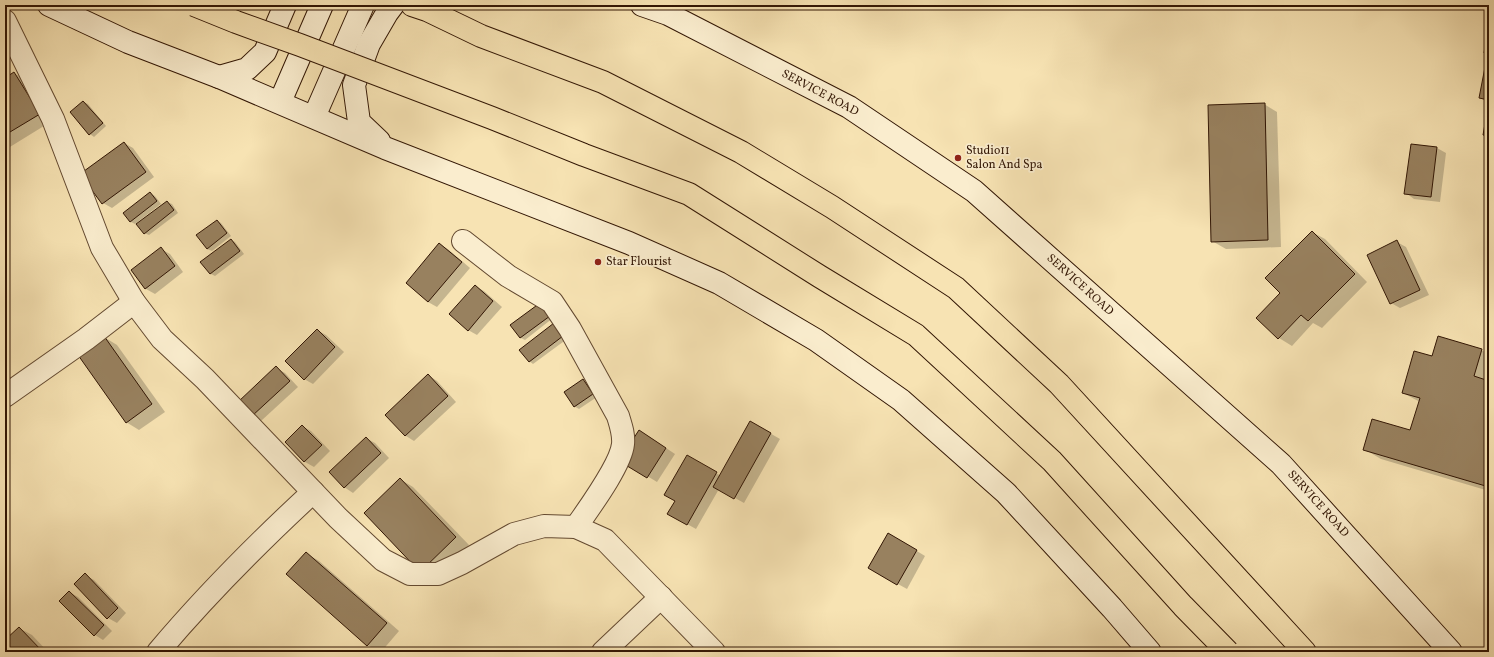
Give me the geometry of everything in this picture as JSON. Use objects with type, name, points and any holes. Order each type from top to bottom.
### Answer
[{"type":"highway","points":[[194,5],[689,194],[916,335],[1052,461],[1183,606],[1228,652]]},
{"type":"highway","points":[[412,5],[427,10],[481,36],[603,82],[741,152],[832,207],[956,288],[1059,384],[1305,652]]},
{"type":"street","points":[[49,5],[128,42],[280,102],[385,148],[629,243],[712,280],[816,340],[901,400],[1006,493],[1150,652]]},
{"type":"street","points":[[219,77],[248,69],[265,52],[285,5]]},
{"type":"street","points":[[280,102],[322,5]]},
{"type":"street","points":[[314,117],[362,5]]},
{"type":"street","points":[[385,148],[359,122],[354,85],[369,44],[393,5]]},
{"type":"street","name":"SERVICE ROAD","points":[[642,5],[668,14],[849,107],[974,191],[1281,464],[1451,652]]},
{"type":"street","points":[[5,21],[53,119],[102,248],[134,302],[162,339],[205,379],[360,539],[384,560],[410,574],[438,574],[462,564],[514,534],[544,526],[576,528],[605,540],[714,652]]},
{"type":"street","points":[[463,241],[508,276],[552,302],[570,329],[618,416],[623,431],[623,445],[616,465],[576,528]]},
{"type":"street","points":[[5,396],[86,339],[134,302]]},
{"type":"street","points":[[158,652],[184,621],[222,581],[313,492]]},
{"type":"street","points":[[603,652],[661,598]]},
{"type":"building","points":[[1489,22],[1489,54],[1484,53]]},
{"type":"building","points":[[1486,62],[1489,62],[1489,100],[1479,98]]},
{"type":"building","points":[[14,72],[40,114],[5,135],[5,78]]},
{"type":"building","points":[[83,101],[103,123],[89,135],[70,112]]},
{"type":"building","points":[[1265,103],[1268,240],[1211,242],[1208,105]]},
{"type":"building","points":[[1488,107],[1489,108],[1489,136],[1483,135]]},
{"type":"building","points":[[124,142],[146,172],[102,204],[80,174]]},
{"type":"building","points":[[1411,144],[1437,147],[1431,197],[1404,194]]},
{"type":"building","points":[[150,192],[157,201],[130,222],[123,213]]},
{"type":"building","points":[[167,201],[174,210],[144,234],[136,224]]},
{"type":"building","points":[[217,220],[227,233],[207,249],[196,235]]},
{"type":"building","points":[[1312,231],[1355,274],[1308,321],[1301,315],[1278,339],[1256,318],[1280,293],[1265,278]]},
{"type":"building","points":[[231,239],[240,251],[210,274],[200,262]]},
{"type":"building","points":[[1397,240],[1420,290],[1390,304],[1367,255]]},
{"type":"building","points":[[439,243],[462,262],[428,302],[406,283]]},
{"type":"building","points":[[161,247],[175,266],[145,289],[131,270]]},
{"type":"building","points":[[475,285],[493,301],[468,331],[449,314]]},
{"type":"building","points":[[540,303],[550,316],[520,338],[510,325]]},
{"type":"building","points":[[554,323],[563,336],[529,362],[519,350]]},
{"type":"building","points":[[317,329],[335,347],[304,380],[285,361]]},
{"type":"building","points":[[104,336],[152,404],[126,423],[78,355]]},
{"type":"building","points":[[1438,336],[1482,349],[1474,376],[1489,381],[1489,487],[1363,450],[1372,419],[1410,430],[1420,398],[1402,393],[1414,351],[1432,356]]},
{"type":"building","points":[[276,366],[290,381],[252,416],[238,402]]},
{"type":"building","points":[[428,374],[448,396],[405,436],[385,415]]},
{"type":"building","points":[[583,379],[593,394],[574,407],[564,392]]},
{"type":"building","points":[[750,421],[771,433],[734,499],[713,487]]},
{"type":"building","points":[[302,425],[322,445],[304,462],[285,442]]},
{"type":"building","points":[[639,430],[666,448],[647,478],[619,461]]},
{"type":"building","points":[[366,437],[381,453],[344,488],[329,472]]},
{"type":"building","points":[[687,455],[717,472],[687,525],[667,514],[675,501],[664,495]]},
{"type":"building","points":[[400,478],[456,537],[420,572],[364,513]]},
{"type":"building","points":[[888,533],[917,550],[897,585],[868,568]]},
{"type":"building","points":[[306,552],[387,623],[367,646],[286,574]]},
{"type":"building","points":[[85,573],[118,608],[107,619],[74,584]]},
{"type":"building","points":[[69,591],[104,625],[94,636],[59,601]]},
{"type":"building","points":[[19,627],[43,652],[5,652],[5,640]]},
{"type":"place","name":"Studio11 Salon And Spa","points":[[958,158]]},
{"type":"place","name":"Star Flourist","points":[[598,262]]}]
